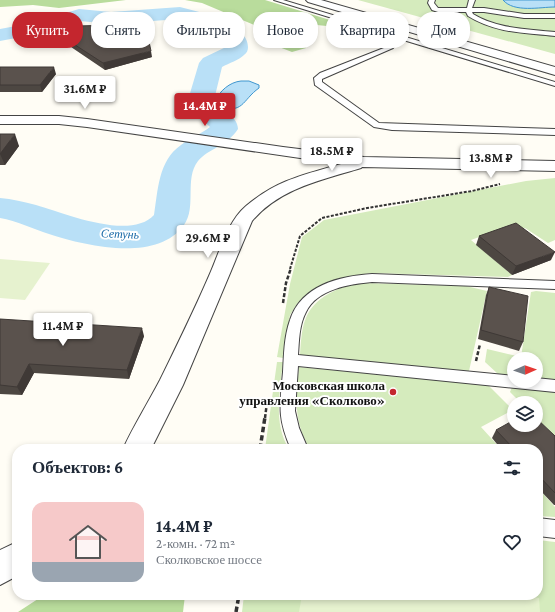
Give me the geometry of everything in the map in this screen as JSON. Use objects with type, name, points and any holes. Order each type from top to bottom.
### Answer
[{"type":"street","points":[[311,0],[555,71]]},
{"type":"street","points":[[0,120],[59,120],[239,146],[364,162],[555,166]]},
{"type":"street","points":[[140,444],[170,385],[244,219],[251,211],[277,191],[297,182],[364,162]]},
{"type":"street","points":[[0,568],[12,561]]},
{"type":"lane","points":[[277,0],[326,15]]},
{"type":"lane","points":[[432,0],[431,3],[434,9],[444,11],[489,10],[534,16],[555,16]]},
{"type":"lane","points":[[472,0],[469,10],[470,15],[486,23],[555,34]]},
{"type":"lane","points":[[409,40],[555,84]]},
{"type":"lane","points":[[389,48],[323,75],[318,78],[318,82],[377,125],[392,127],[555,132]]},
{"type":"lane","points":[[297,444],[290,424],[287,406],[295,329],[298,316],[304,306],[321,292],[341,283],[372,278],[555,284]]},
{"type":"lane","points":[[291,360],[555,386]]},
{"type":"lane","points":[[543,528],[555,529]]},
{"type":"path","points":[[236,612],[238,600]]},
{"type":"green space","points":[[0,0],[126,0],[59,8],[33,5],[0,7]]},
{"type":"green space","points":[[185,0],[265,0],[304,12],[253,12],[253,24],[245,21],[245,12],[223,12],[202,3]]},
{"type":"green space","points":[[358,0],[555,0],[555,54],[470,31],[470,12],[417,12],[417,16],[409,14],[409,12],[402,12]]},
{"type":"green space","points":[[318,16],[326,19],[326,26],[318,25]]},
{"type":"green space","points":[[282,48],[306,48],[292,52]]},
{"type":"green space","points":[[555,178],[555,240],[548,243],[525,228],[517,231],[509,226],[471,240],[512,275],[508,277],[371,273],[337,279],[317,288],[297,304],[290,315],[283,358],[277,357],[290,284],[302,237],[324,220],[526,181]]},
{"type":"green space","points":[[0,259],[50,263],[25,300],[0,298]]},
{"type":"green space","points":[[362,283],[466,286],[487,291],[469,371],[300,355],[303,327],[309,312],[314,305],[338,289]]},
{"type":"green space","points":[[536,291],[555,293],[555,380],[543,379],[543,352],[522,352],[531,292]]},
{"type":"green space","points":[[487,349],[507,354],[507,375],[498,374],[485,362]]},
{"type":"green space","points":[[277,362],[283,362],[279,395],[279,418],[286,444],[266,444]]},
{"type":"green space","points":[[299,367],[488,385],[507,404],[507,413],[481,427],[496,444],[308,444],[298,419],[297,399]]},
{"type":"green space","points":[[512,388],[521,388],[555,392],[555,436],[543,425],[543,396],[514,396],[510,392]]},
{"type":"green space","points":[[543,494],[555,507],[555,517],[543,516]]},
{"type":"green space","points":[[543,541],[555,542],[555,612],[242,612],[243,600],[543,600]]},
{"type":"green space","points":[[36,600],[184,600],[183,612],[18,612]]},
{"type":"green space","points":[[301,600],[539,600],[540,612],[299,612]]},
{"type":"water","points":[[503,0],[555,0],[555,7],[520,8],[514,7]]},
{"type":"water","points":[[241,81],[249,81],[259,85],[259,88],[237,108],[232,109],[217,105],[215,102],[222,91],[229,85]]},
{"type":"building","points":[[83,26],[91,26],[91,48],[150,48],[151,51],[103,63],[80,48],[83,48]]},
{"type":"building","points":[[0,67],[54,67],[40,85],[0,85]]},
{"type":"building","points":[[0,134],[15,134],[0,154]]},
{"type":"building","points":[[516,223],[555,252],[516,266],[479,236]]},
{"type":"building","points":[[489,287],[528,296],[523,342],[481,330]]},
{"type":"building","points":[[0,319],[142,328],[127,370],[29,364],[17,387],[0,385]]},
{"type":"building","points":[[507,424],[507,432],[543,432],[543,425],[555,436],[555,493],[543,480],[543,444],[509,444],[496,430]]},
{"type":"waterway","name":"Сетунь","points":[[0,35],[35,29],[79,15],[111,18],[180,13],[200,18],[202,20],[201,25],[203,27],[226,33],[235,39],[237,44],[237,50],[211,63],[201,100],[204,107],[224,125],[224,129],[214,138],[197,147],[183,160],[176,177],[171,216],[162,228],[151,234],[121,237],[105,236],[75,230],[25,213],[0,208]]},
{"type":"place","name":"Московская школа управления «Сколково»","points":[[393,392]]}]
